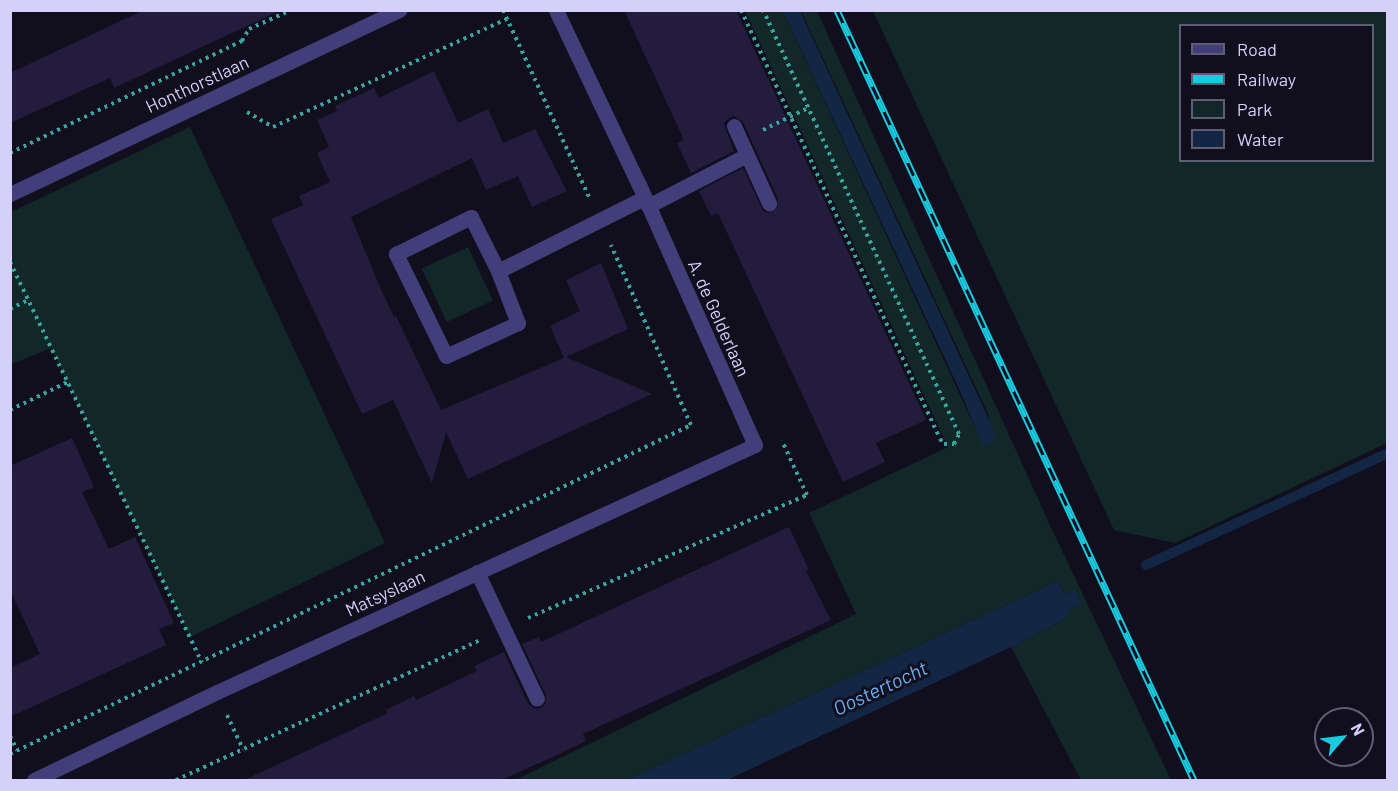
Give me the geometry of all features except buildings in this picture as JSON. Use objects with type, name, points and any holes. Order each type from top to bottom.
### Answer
[{"type":"street","name":"Honthorstlaan","points":[[10,194],[400,10]]},
{"type":"street","name":"A. de Gelderlaan","points":[[556,10],[646,202],[755,446]]},
{"type":"street","points":[[734,126],[769,203]]},
{"type":"street","points":[[498,271],[600,220],[646,202],[747,155]]},
{"type":"street","points":[[471,217],[498,271],[518,323],[446,356],[396,254],[471,217]]},
{"type":"street","name":"Matsyslaan","points":[[34,780],[217,692],[755,446]]},
{"type":"street","points":[[477,572],[537,699]]},
{"type":"path","points":[[10,153],[242,41],[249,29],[291,10]]},
{"type":"path","points":[[10,754],[691,425],[503,10]]},
{"type":"path","points":[[741,10],[940,439],[944,444],[954,444],[959,434],[763,10]]},
{"type":"path","points":[[238,107],[273,127],[507,19]]},
{"type":"path","points":[[790,116],[808,108]]},
{"type":"path","points":[[10,262],[243,750]]},
{"type":"path","points":[[10,309],[28,300]]},
{"type":"path","points":[[10,410],[68,382]]},
{"type":"path","points":[[176,780],[504,629],[807,495],[777,431]]},
{"type":"path","points":[[10,736],[17,750]]},
{"type":"green space","points":[[745,11],[783,11],[983,445],[989,416],[801,11],[817,11],[1048,521],[1171,780],[1081,780],[1011,647],[1065,619],[1064,595],[1058,581],[627,780],[515,780],[856,614],[809,513],[948,447]]},
{"type":"green space","points":[[873,11],[1387,11],[1387,443],[1175,543],[1114,530]]},
{"type":"green space","points":[[190,127],[385,543],[190,637],[51,348],[10,365],[11,212]]},
{"type":"green space","points":[[468,247],[493,300],[447,322],[422,269]]},
{"type":"water","points":[[783,11],[800,11],[992,426],[997,439],[983,447],[960,391]]},
{"type":"water","name":"Oostertocht","points":[[1058,581],[1064,595],[1075,589],[1082,604],[1070,609],[1065,619],[1011,647],[727,780],[627,780]]},
{"type":"waterway","points":[[1146,565],[1388,453]]},
{"type":"railway","points":[[837,10],[1194,780]]}]
